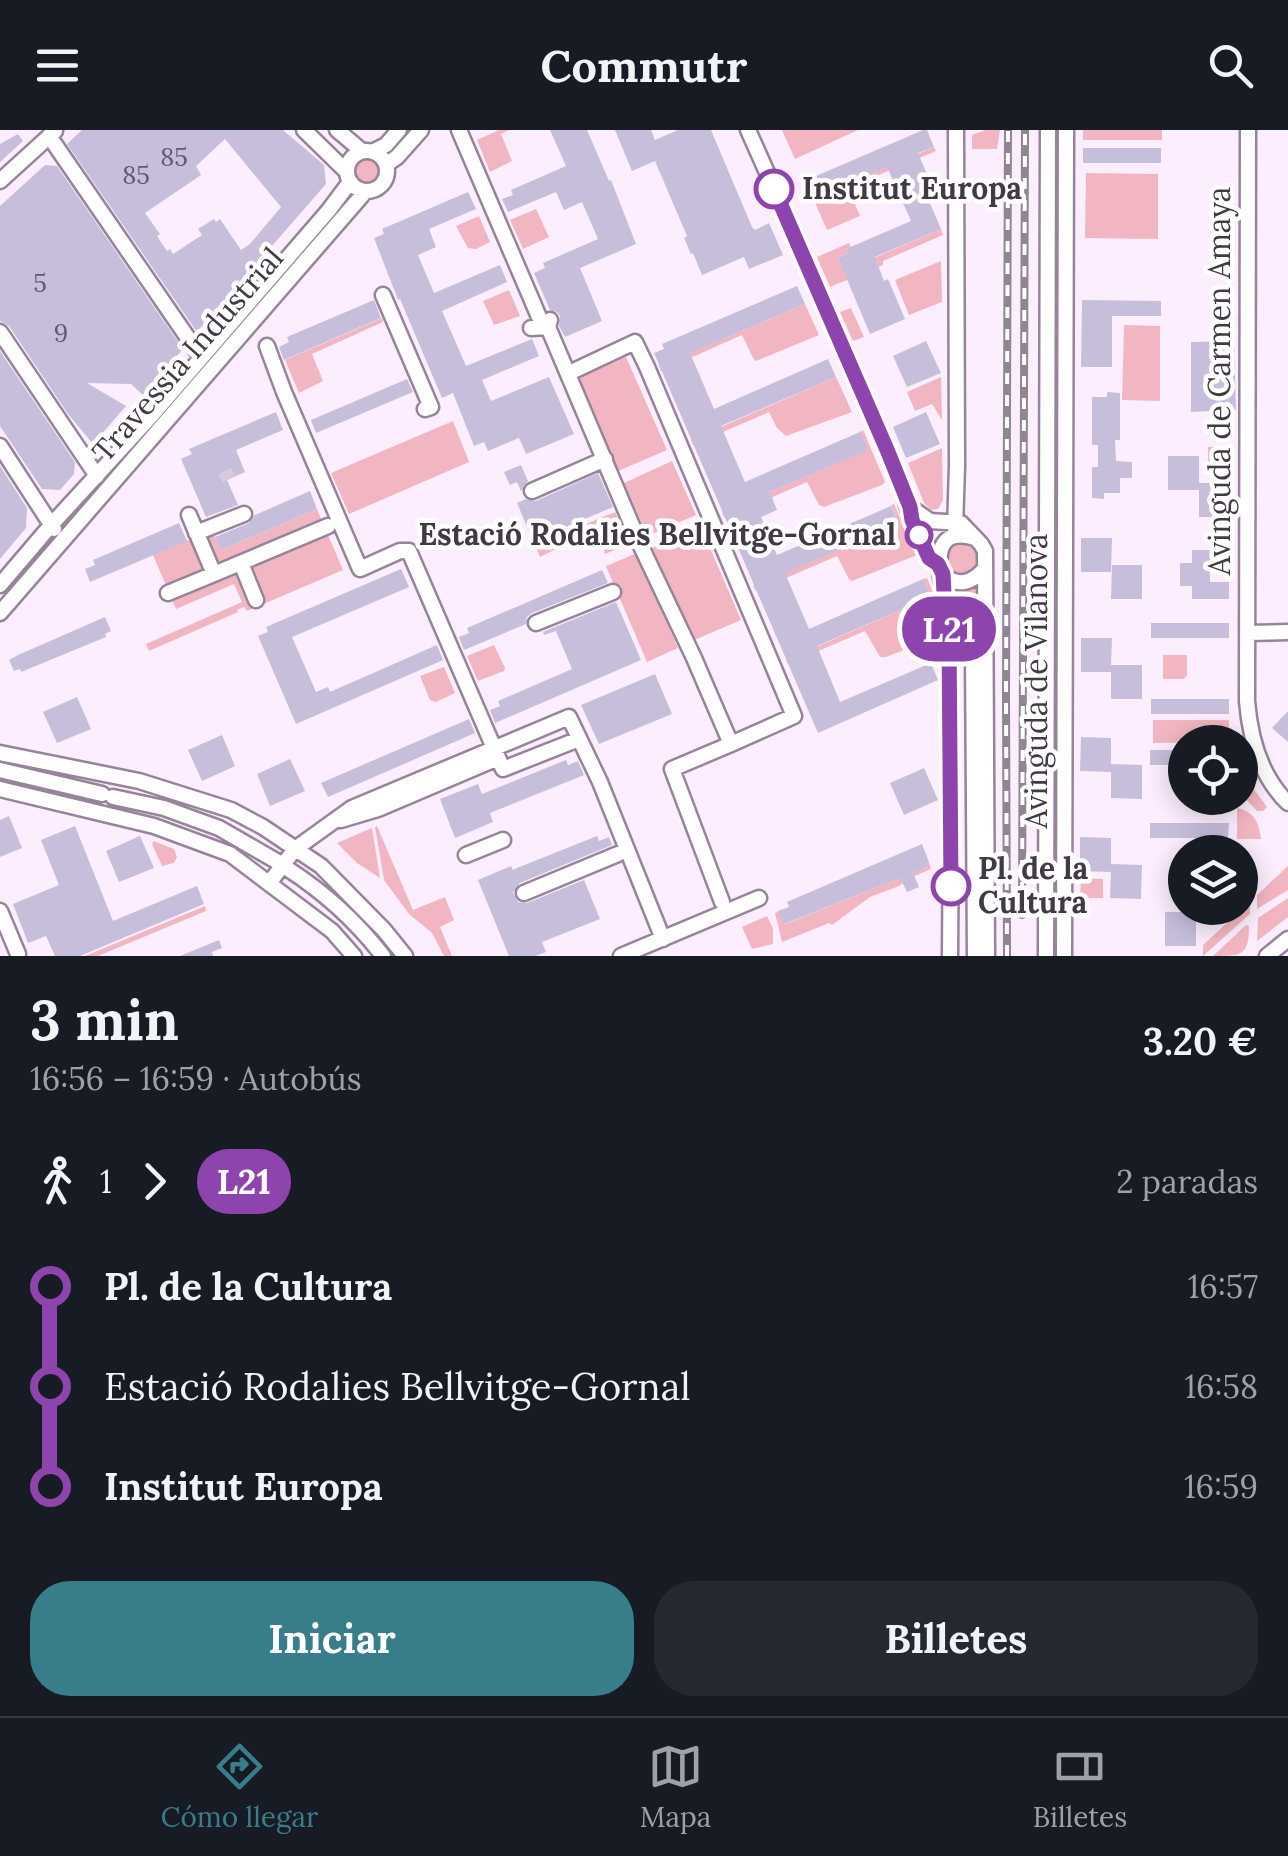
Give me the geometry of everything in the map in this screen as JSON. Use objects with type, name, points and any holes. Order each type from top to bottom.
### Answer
[{"type":"street","points":[[304,130],[348,177],[365,192],[372,192],[383,184],[387,164],[382,156],[337,130]]},
{"type":"street","points":[[348,177],[354,155],[386,146],[399,130]]},
{"type":"street","points":[[387,164],[420,130]]},
{"type":"street","points":[[459,130],[731,744]]},
{"type":"street","points":[[748,130],[910,507],[926,553],[949,580],[965,583],[984,568]]},
{"type":"street","points":[[956,130],[956,488],[965,529],[985,551],[987,956]]},
{"type":"street","name":"Avinguda de Vilanova","points":[[1046,956],[1048,130]]},
{"type":"street","name":"Avinguda de Vilanova","points":[[1064,956],[1066,130]]},
{"type":"street","name":"Avinguda de Carmen Amaya","points":[[1248,130],[1247,701],[1250,730],[1264,768],[1288,803]]},
{"type":"street","points":[[0,181],[52,133],[201,358]]},
{"type":"street","name":"Travessia Industrial","points":[[0,585],[329,210],[348,177]]},
{"type":"street","name":"Travessia Industrial","points":[[0,612],[365,192]]},
{"type":"street","points":[[383,295],[429,409]]},
{"type":"street","points":[[0,332],[97,476]]},
{"type":"street","points":[[569,373],[635,342],[794,716],[672,769],[722,902]]},
{"type":"street","points":[[267,346],[360,569],[400,551],[409,551],[503,769],[579,739]]},
{"type":"street","points":[[127,467],[132,452],[158,420],[152,415]]},
{"type":"street","points":[[1048,426],[1053,431],[1065,423]]},
{"type":"street","points":[[0,446],[58,534],[52,552]]},
{"type":"street","points":[[1048,457],[1059,457],[1065,466]]},
{"type":"street","points":[[532,491],[605,459]]},
{"type":"street","points":[[936,522],[950,511],[956,488]]},
{"type":"street","points":[[910,507],[925,519],[965,529]]},
{"type":"street","points":[[196,533],[244,514]]},
{"type":"street","points":[[189,515],[214,574]]},
{"type":"street","points":[[168,593],[328,526]]},
{"type":"street","points":[[950,538],[962,535],[965,529]]},
{"type":"street","points":[[950,956],[948,604],[940,549],[954,532],[965,529]]},
{"type":"street","points":[[240,563],[256,600]]},
{"type":"street","points":[[536,624],[612,592]]},
{"type":"street","points":[[948,604],[967,630],[973,652],[975,956]]},
{"type":"street","points":[[1248,633],[1288,632]]},
{"type":"street","points":[[270,882],[295,849],[352,808],[496,753],[569,716],[663,939]]},
{"type":"street","points":[[0,753],[139,780],[231,810],[321,866],[405,956]]},
{"type":"street","points":[[0,770],[164,808],[219,828],[327,897],[383,956]]},
{"type":"street","points":[[102,814],[108,776]]},
{"type":"street","points":[[0,789],[154,826],[230,854],[332,931],[354,956]]},
{"type":"street","points":[[466,855],[503,840]]},
{"type":"street","points":[[524,893],[618,854]]},
{"type":"street","points":[[622,956],[759,898]]},
{"type":"street","points":[[0,911],[18,954]]},
{"type":"street","points":[[1268,956],[1288,940]]},
{"type":"shaded area","points":[[509,130],[501,134],[512,161],[490,172],[477,140]]},
{"type":"shaded area","points":[[782,130],[858,130],[795,159]]},
{"type":"shaded area","points":[[1000,130],[997,149],[972,149],[972,135]]},
{"type":"shaded area","points":[[1083,130],[1162,130],[1162,140],[1083,140]]},
{"type":"shaded area","points":[[934,147],[936,151],[848,188],[860,216],[827,230],[813,198]]},
{"type":"shaded area","points":[[368,157],[378,161],[382,171],[378,181],[368,185],[358,181],[354,171],[358,161]]},
{"type":"shaded area","points":[[1086,173],[1158,174],[1158,239],[1085,238]]},
{"type":"shaded area","points":[[536,209],[549,237],[523,249],[510,220]]},
{"type":"shaded area","points":[[479,216],[490,242],[476,249],[468,248],[456,226]]},
{"type":"shaded area","points":[[941,229],[943,235],[830,287],[817,257],[849,243],[848,253],[838,258],[844,271]]},
{"type":"shaded area","points":[[941,261],[942,302],[909,315],[895,280]]},
{"type":"shaded area","points":[[509,290],[520,316],[494,325],[483,301]]},
{"type":"shaded area","points":[[805,304],[819,335],[756,361],[742,335],[661,371],[659,366]]},
{"type":"shaded area","points":[[851,308],[864,337],[853,341],[840,312]]},
{"type":"shaded area","points":[[382,318],[383,322],[312,354],[323,381],[299,393],[285,360]]},
{"type":"shaded area","points":[[1124,325],[1160,326],[1160,401],[1122,400]]},
{"type":"shaded area","points":[[626,357],[667,450],[618,471],[577,378]]},
{"type":"shaded area","points":[[836,377],[852,412],[786,436],[769,412],[693,445],[691,440]]},
{"type":"shaded area","points":[[941,377],[942,420],[932,404],[915,411],[907,392]]},
{"type":"shaded area","points":[[453,421],[469,462],[349,514],[331,473]]},
{"type":"shaded area","points":[[863,430],[885,482],[882,485],[824,507],[819,505],[807,482],[725,518],[722,513],[867,450],[860,432]]},
{"type":"shaded area","points":[[1208,447],[1230,447],[1229,474],[1208,474]]},
{"type":"shaded area","points":[[942,448],[943,500],[938,509],[931,510],[924,503],[908,463]]},
{"type":"shaded area","points":[[672,461],[696,515],[647,536],[624,483]]},
{"type":"shaded area","points":[[894,504],[917,555],[852,581],[837,556],[756,591],[753,586],[899,524],[891,505]]},
{"type":"shaded area","points":[[317,509],[343,570],[247,611],[244,607],[149,651],[146,644],[242,602],[234,584],[176,609],[153,555],[212,530],[221,550]]},
{"type":"shaded area","points":[[615,512],[630,544],[605,554],[596,539],[578,539],[540,557],[535,545]]},
{"type":"shaded area","points":[[701,527],[741,620],[692,641],[652,548]]},
{"type":"shaded area","points":[[962,543],[973,548],[978,559],[973,570],[962,575],[951,570],[946,559],[951,548]]},
{"type":"shaded area","points":[[637,553],[678,648],[647,662],[606,566]]},
{"type":"shaded area","points":[[927,578],[943,615],[942,635],[880,657],[865,631],[788,664],[786,660],[931,597],[923,579]]},
{"type":"shaded area","points":[[980,584],[980,659],[972,628],[950,588]]},
{"type":"shaded area","points":[[494,645],[504,671],[478,681],[467,656]]},
{"type":"shaded area","points":[[1163,655],[1187,655],[1184,679],[1163,679]]},
{"type":"shaded area","points":[[444,667],[455,693],[436,702],[430,700],[420,676]]},
{"type":"shaded area","points":[[1153,720],[1229,720],[1229,725],[1168,725],[1168,743],[1153,743]]},
{"type":"shaded area","points":[[1258,795],[1267,807],[1258,811]]},
{"type":"shaded area","points":[[1237,815],[1251,815],[1261,839],[1258,835],[1237,835]]},
{"type":"shaded area","points":[[377,826],[413,910],[445,897],[454,920],[440,927],[452,956],[444,956],[432,933],[409,914],[384,880]]},
{"type":"shaded area","points":[[372,828],[380,878],[337,843]]},
{"type":"shaded area","points":[[154,841],[174,849],[174,863],[162,866]]},
{"type":"shaded area","points":[[929,862],[931,869],[870,897],[832,925],[782,942],[775,913],[779,911],[785,924],[927,867]]},
{"type":"shaded area","points":[[1288,866],[1288,890],[1258,908],[1258,894]]},
{"type":"shaded area","points":[[1081,878],[1103,879],[1103,898],[1080,898]]},
{"type":"shaded area","points":[[1288,898],[1288,917],[1257,941],[1258,918]]},
{"type":"shaded area","points":[[205,906],[206,911],[98,956],[85,956]]},
{"type":"shaded area","points":[[767,916],[773,929],[773,944],[752,949],[742,927]]},
{"type":"shaded area","points":[[1225,925],[1238,925],[1203,956],[1203,945]]},
{"type":"shaded area","points":[[1246,925],[1249,926],[1242,952],[1213,956]]},
{"type":"building","points":[[82,130],[283,130],[324,165],[326,184],[197,332],[67,144]],"holes":[[[225,139],[281,207],[241,250],[220,219],[214,219],[198,229],[202,235],[173,254],[170,249],[167,251],[145,213],[201,175],[196,166]]]},
{"type":"building","points":[[550,130],[587,130],[636,244],[580,268],[602,321],[565,337],[559,326],[560,316],[550,310],[534,273],[545,268],[543,263],[598,239],[582,202],[564,210],[556,192],[508,212],[502,199],[513,195],[511,190],[566,166]]},
{"type":"building","points":[[615,130],[651,130],[655,140],[678,130],[711,130],[752,227],[755,230],[769,223],[783,255],[749,269],[744,257],[702,275],[655,161],[632,171]]},
{"type":"building","points":[[927,130],[934,147],[918,153],[938,200],[930,203],[941,229],[875,257],[905,319],[870,334],[838,258],[848,253],[846,249],[911,221],[887,167],[813,198],[807,185],[818,181],[816,176]]},
{"type":"building","points":[[18,134],[23,141],[0,162],[0,144]]},
{"type":"building","points":[[1083,148],[1161,148],[1161,163],[1083,163]]},
{"type":"building","points":[[45,165],[57,166],[183,349],[143,395],[131,384],[87,383],[126,406],[93,444],[9,326],[0,321],[0,206]]},
{"type":"building","points":[[468,192],[476,209],[429,229],[436,247],[418,255],[434,293],[500,265],[507,282],[442,311],[466,366],[532,339],[539,356],[482,380],[491,401],[549,377],[574,434],[526,454],[519,438],[488,451],[484,442],[474,446],[453,393],[442,398],[374,238],[384,234],[382,229]]},
{"type":"building","points":[[797,286],[805,304],[690,353],[714,409],[828,359],[836,377],[721,426],[745,482],[860,432],[868,450],[770,492],[777,510],[761,517],[777,555],[891,506],[899,524],[785,573],[809,629],[923,579],[931,597],[817,646],[840,702],[931,663],[938,680],[818,733],[654,353],[664,349],[662,344]]},
{"type":"building","points":[[374,300],[381,318],[284,360],[279,347],[289,342],[287,337]]},
{"type":"building","points":[[1082,300],[1161,301],[1161,316],[1112,316],[1112,367],[1081,367]]},
{"type":"building","points":[[926,341],[941,373],[907,387],[893,356]]},
{"type":"building","points":[[1234,341],[1236,410],[1191,412],[1191,342]]},
{"type":"building","points":[[0,351],[75,462],[74,474],[60,490],[42,489],[0,426]]},
{"type":"building","points":[[407,379],[413,392],[316,433],[311,420]]},
{"type":"building","points":[[1107,392],[1120,393],[1116,461],[1132,462],[1132,478],[1120,478],[1120,493],[1104,493],[1104,499],[1092,498],[1092,467],[1098,467],[1098,445],[1092,445],[1092,397],[1107,397]]},
{"type":"building","points":[[276,412],[283,430],[236,450],[245,472],[227,480],[238,505],[206,517],[181,459],[192,454],[189,449]]},
{"type":"building","points":[[926,412],[940,444],[906,458],[893,427]]},
{"type":"building","points":[[1168,456],[1199,456],[1199,483],[1230,483],[1230,517],[1199,517],[1199,490],[1168,490]]},
{"type":"building","points":[[521,465],[528,481],[521,491],[517,482],[510,485],[504,472]]},
{"type":"building","points":[[0,466],[27,508],[26,528],[0,559]]},
{"type":"building","points":[[598,473],[613,507],[533,541],[517,503],[526,499],[536,501]]},
{"type":"building","points":[[310,491],[317,509],[221,550],[215,537]]},
{"type":"building","points":[[179,523],[187,541],[90,582],[85,569],[95,565],[93,560]]},
{"type":"building","points":[[1081,538],[1112,538],[1111,572],[1081,572]]},
{"type":"building","points":[[1192,550],[1228,550],[1228,562],[1210,562],[1210,582],[1229,582],[1229,599],[1192,599],[1192,586],[1180,586],[1180,563],[1192,563]]},
{"type":"building","points":[[1112,565],[1142,565],[1142,599],[1111,599]]},
{"type":"building","points":[[401,569],[409,587],[292,637],[316,692],[328,687],[330,692],[437,645],[443,660],[296,724],[258,636],[268,632],[266,627]]},
{"type":"building","points":[[602,570],[608,583],[532,613],[526,624],[464,650],[459,637],[469,633],[467,628]]},
{"type":"building","points":[[616,602],[641,660],[495,723],[490,710],[500,706],[498,701],[572,669],[556,631],[544,635],[543,632]]},
{"type":"building","points":[[105,617],[111,631],[106,637],[21,672],[14,671],[9,660]]},
{"type":"building","points":[[1151,623],[1229,623],[1229,638],[1151,638]]},
{"type":"building","points":[[1081,638],[1112,638],[1111,665],[1142,665],[1142,699],[1111,699],[1111,672],[1081,672]]},
{"type":"building","points":[[655,674],[672,714],[599,744],[581,705]]},
{"type":"building","points":[[77,697],[91,729],[57,743],[43,712]]},
{"type":"building","points":[[1151,699],[1229,699],[1229,714],[1151,714]]},
{"type":"building","points":[[1288,711],[1288,742],[1272,728]]},
{"type":"building","points":[[469,719],[475,733],[328,797],[321,783]]},
{"type":"building","points":[[222,735],[235,766],[202,781],[188,750]]},
{"type":"building","points":[[1081,737],[1111,738],[1111,764],[1142,765],[1142,799],[1111,798],[1111,772],[1080,771]]},
{"type":"building","points":[[1150,750],[1168,750],[1168,765],[1150,765]]},
{"type":"building","points":[[290,759],[305,791],[270,806],[257,774]]},
{"type":"building","points":[[566,760],[568,765],[578,761],[584,775],[490,813],[493,822],[455,838],[440,799],[478,784],[482,794]]},
{"type":"building","points":[[924,768],[938,800],[904,815],[890,783]]},
{"type":"building","points":[[9,816],[22,848],[0,857],[0,820]]},
{"type":"building","points":[[1150,823],[1229,823],[1228,835],[1150,838]]},
{"type":"building","points":[[75,826],[113,921],[197,886],[204,904],[80,956],[55,956],[46,936],[28,943],[13,904],[59,885],[41,840]]},
{"type":"building","points":[[140,836],[154,868],[119,882],[106,851]]},
{"type":"building","points":[[597,836],[599,841],[609,837],[612,845],[520,883],[513,893],[518,902],[527,903],[584,880],[600,919],[542,942],[546,952],[509,956],[478,880]]},
{"type":"building","points":[[1080,837],[1111,838],[1111,864],[1142,865],[1141,899],[1110,898],[1111,872],[1080,871]]},
{"type":"building","points":[[922,844],[929,862],[913,873],[919,887],[907,892],[900,878],[784,924],[778,911],[789,907],[787,902]]},
{"type":"building","points":[[1165,912],[1168,925],[1196,925],[1196,946],[1165,946]]},
{"type":"building","points":[[219,940],[222,948],[212,952],[213,956],[180,956]]},
{"type":"tunnel","points":[[225,471],[229,479]]},
{"type":"railway","points":[[1007,956],[1008,130]]},
{"type":"railway","points":[[1022,915],[1025,130]]},
{"type":"bus line","name":"L21","points":[[774,189],[888,452],[912,520],[929,558],[943,574],[949,636],[951,886]]},
{"type":"place","name":"Institut Europa","points":[[774,189]]},
{"type":"place","name":"Estació Rodalies Bellvitge-Gornal","points":[[919,535]]},
{"type":"place","name":"Pl. de la Cultura","points":[[951,886]]}]
